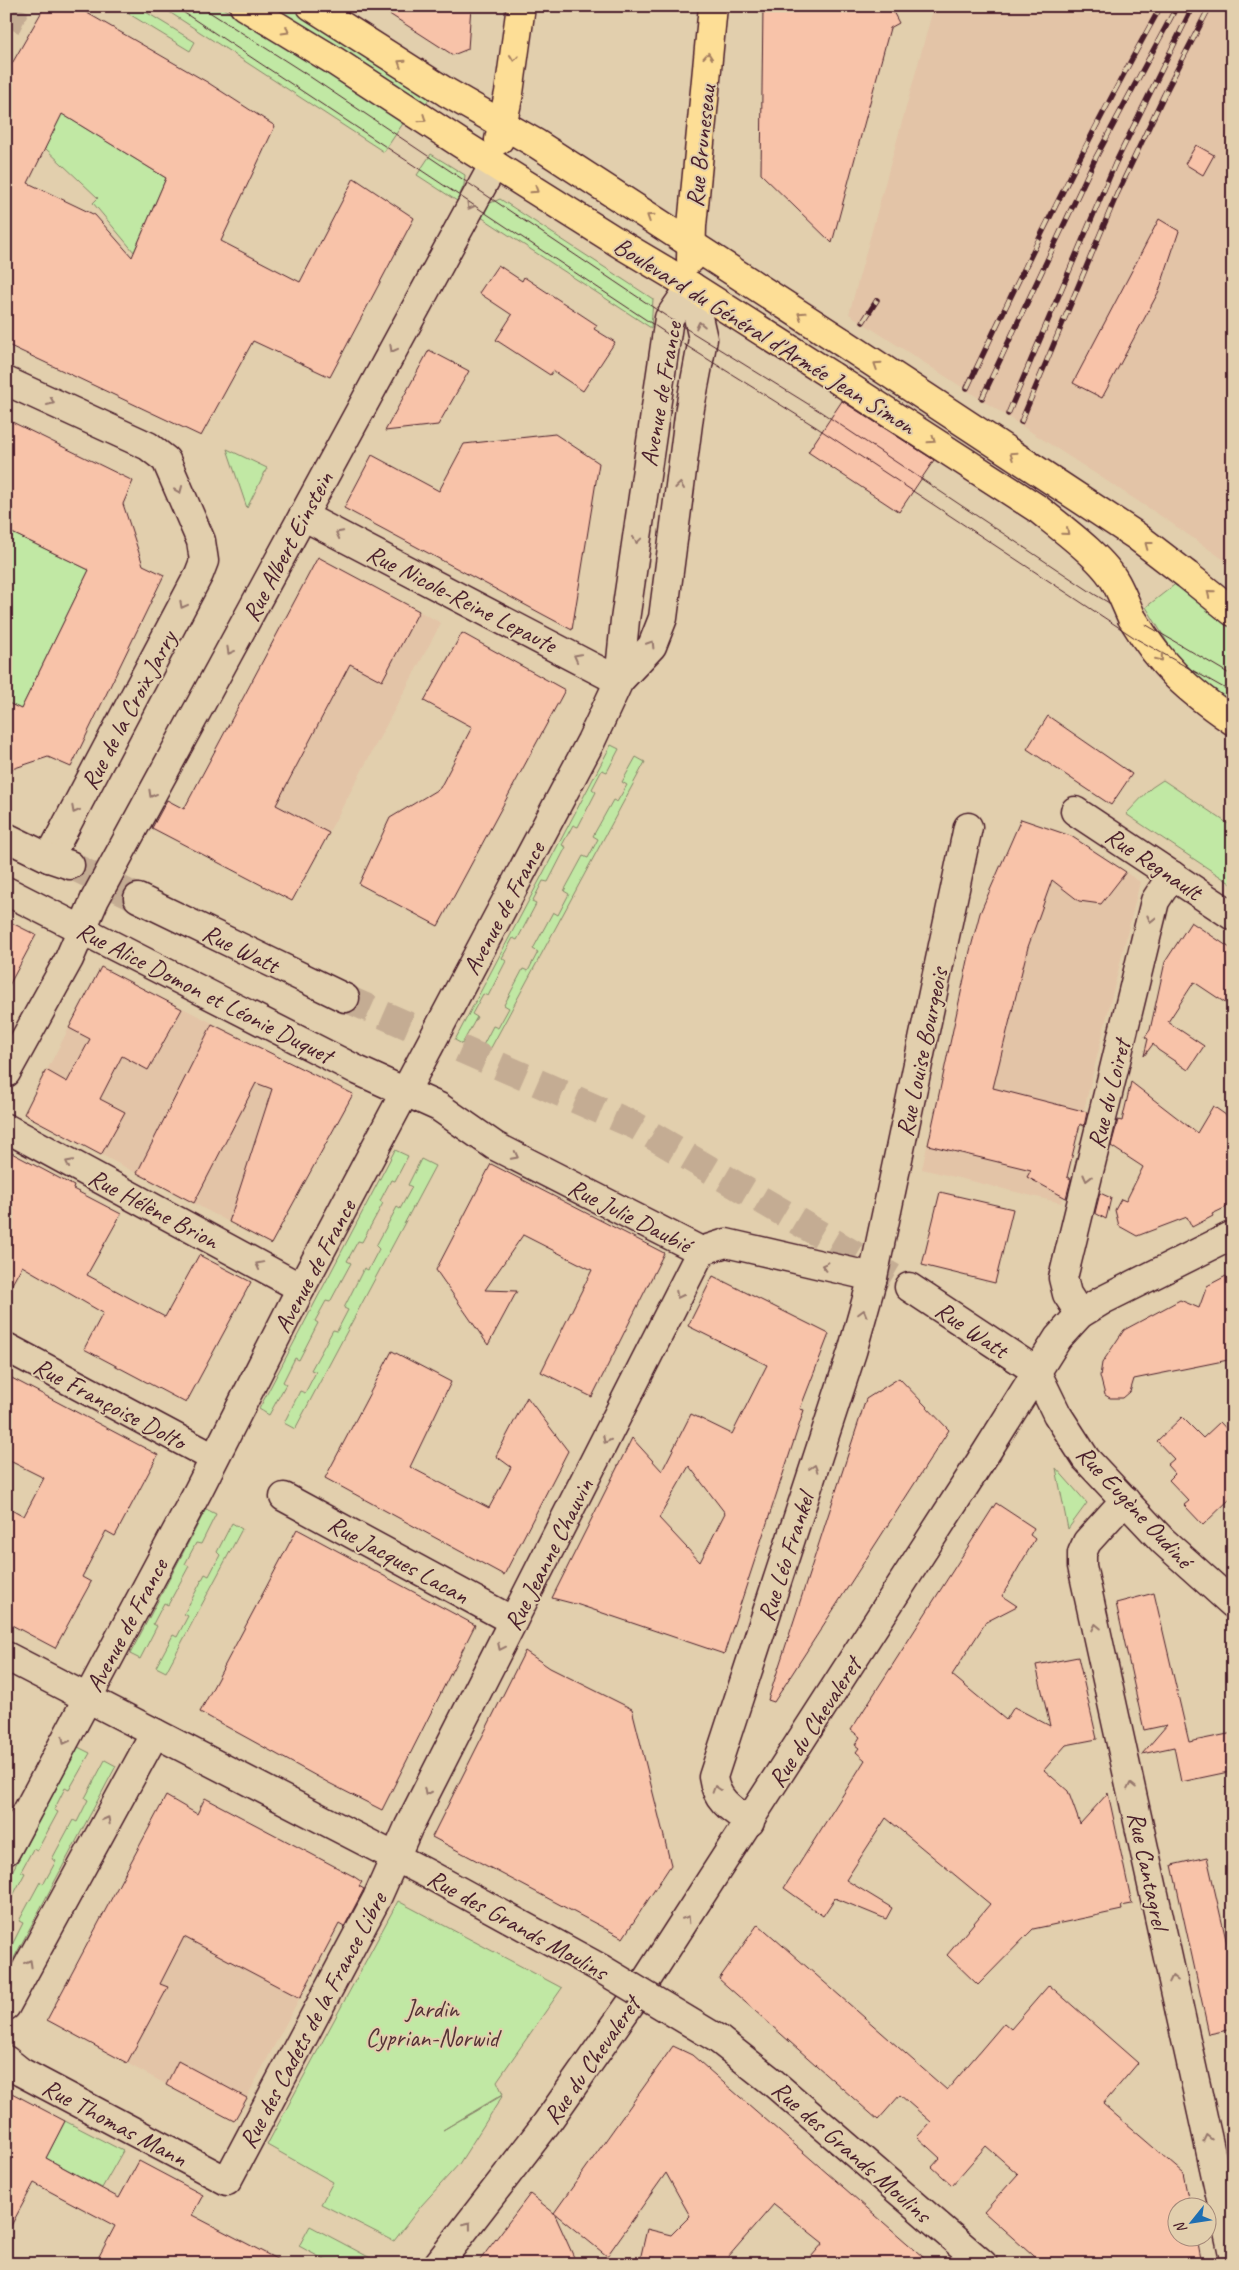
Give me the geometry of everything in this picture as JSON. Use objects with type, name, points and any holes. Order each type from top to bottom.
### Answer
[{"type":"main road","name":"Boulevard du Général d'Armée Jean Simon","points":[[244,6],[333,60],[622,245],[691,286],[1038,509],[1100,563],[1116,581],[1132,618],[1149,646],[1185,686],[1233,720]]},
{"type":"main road","name":"Boulevard du Général d'Armée Jean Simon","points":[[312,6],[446,92],[503,123],[842,342],[1135,535],[1233,612]]},
{"type":"main road","points":[[494,164],[509,93],[520,6]]},
{"type":"main road","name":"Rue Bruneseau","points":[[691,286],[691,244],[713,6]]},
{"type":"street","name":"Rue Albert Einstein","points":[[6,1073],[69,959],[95,899],[494,164]]},
{"type":"street","name":"Avenue de France","points":[[619,681],[669,318],[691,286]]},
{"type":"street","name":"Avenue de France","points":[[6,1851],[586,750],[619,681],[652,646],[663,618],[690,408],[703,339],[691,286]]},
{"type":"street","name":"Rue de la Croix Jarry","points":[[6,382],[148,446],[166,460],[201,541],[204,561],[60,862],[6,837]]},
{"type":"street","name":"Rue Nicole-Reine Lepaute","points":[[303,516],[619,681]]},
{"type":"street","name":"Rue Regnault","points":[[1075,811],[1233,916]]},
{"type":"street","name":"Rue Louise Bourgeois","points":[[872,1278],[968,827]]},
{"type":"street","name":"Rue du Loiret","points":[[1080,1314],[1067,1294],[1063,1278],[1155,901],[1172,875]]},
{"type":"street","name":"Rue Alice Domon et Léonie Duquet","points":[[6,891],[362,1072],[406,1090]]},
{"type":"street","name":"Rue Watt","points":[[138,898],[345,998]]},
{"type":"street","name":"Rue Julie Daubié","points":[[406,1090],[439,1107],[495,1146],[701,1251],[726,1243],[872,1278]]},
{"type":"street","name":"Rue Hélène Brion","points":[[6,1128],[302,1288]]},
{"type":"street","name":"Rue du Chevaleret","points":[[438,2264],[546,2124],[619,2022],[750,1822],[1058,1338],[1080,1314],[1103,1300],[1233,1235]]},
{"type":"street","name":"Rue Jeanne Chauvin","points":[[396,1857],[409,1826],[701,1251]]},
{"type":"street","name":"Rue Léo Frankel","points":[[750,1822],[726,1805],[718,1796],[713,1776],[852,1352],[872,1278]]},
{"type":"street","name":"Rue Watt","points":[[909,1287],[1036,1371]]},
{"type":"street","name":"Rue Françoise Dolto","points":[[6,1347],[214,1458]]},
{"type":"street","name":"Rue Eugène Oudiné","points":[[1036,1371],[1057,1414],[1082,1453],[1177,1554],[1233,1604]]},
{"type":"street","name":"Rue Jacques Lacan","points":[[284,1497],[513,1622]]},
{"type":"street","name":"Rue Cantagrel","points":[[1125,1500],[1087,1542],[1082,1553],[1082,1566],[1224,2166],[1233,2254]]},
{"type":"street","name":"Rue des Grands Moulins","points":[[6,1656],[396,1857],[600,1968],[718,2039],[770,2080],[983,2264]]},
{"type":"street","points":[[6,2006],[155,1733]]},
{"type":"street","name":"Rue des Cadets de la France Libre","points":[[227,2181],[378,1898],[396,1857]]},
{"type":"street","name":"Rue Thomas Mann","points":[[6,2060],[21,2072],[227,2181]]},
{"type":"shaded area","points":[[934,6],[1233,6],[1233,566],[1167,520],[849,314]]},
{"type":"shaded area","points":[[318,557],[441,623],[292,901],[170,837]]},
{"type":"shaded area","points":[[1021,819],[1071,836],[1140,882],[1061,1203],[922,1169],[980,913]]},
{"type":"shaded area","points":[[101,967],[353,1094],[271,1244],[24,1114]]},
{"type":"shaded area","points":[[166,1796],[187,1808],[188,1830],[205,1798],[353,1876],[362,1882],[359,1886],[367,1890],[347,1928],[339,1924],[234,2121],[47,2020]]},
{"type":"green space","points":[[116,6],[136,6],[195,42],[190,51]]},
{"type":"green space","points":[[160,6],[219,6],[288,47],[404,122],[384,152]]},
{"type":"green space","points":[[266,6],[290,6],[432,95],[423,107]]},
{"type":"green space","points":[[62,114],[166,178],[134,252],[93,203],[98,198],[45,148]]},
{"type":"green space","points":[[431,154],[465,175],[464,185],[457,201],[417,175]]},
{"type":"green space","points":[[500,199],[653,299],[651,328],[478,215],[488,204]]},
{"type":"green space","points":[[227,449],[267,468],[247,508]]},
{"type":"green space","points":[[8,531],[89,570],[21,709],[6,702]]},
{"type":"green space","points":[[1178,582],[1233,630],[1233,707],[1206,690],[1178,660],[1146,607]]},
{"type":"green space","points":[[611,745],[619,749],[607,772],[602,770],[592,789],[596,792],[578,827],[573,825],[562,845],[566,847],[548,882],[543,881],[532,902],[536,904],[517,940],[513,938],[502,958],[506,961],[488,996],[483,994],[472,1014],[477,1017],[462,1044],[455,1040]]},
{"type":"green space","points":[[636,757],[645,762],[486,1057],[479,1053],[493,1026],[498,1028],[509,1008],[504,1005],[523,969],[528,971],[538,952],[533,949],[553,912],[558,915],[569,894],[564,891],[583,856],[588,858],[598,839],[593,836],[613,800],[617,802],[627,785],[622,782]]},
{"type":"green space","points":[[1163,780],[1233,827],[1233,885],[1126,814],[1151,788]]},
{"type":"green space","points":[[395,1150],[408,1156],[395,1181],[391,1180],[380,1201],[383,1203],[362,1242],[358,1241],[347,1261],[351,1263],[330,1302],[326,1301],[315,1321],[318,1323],[299,1360],[295,1358],[283,1382],[286,1384],[269,1415],[259,1409]]},
{"type":"green space","points":[[421,1159],[435,1166],[295,1429],[284,1423],[300,1391],[305,1393],[316,1372],[311,1370],[333,1330],[337,1331],[348,1310],[344,1308],[364,1268],[368,1270],[379,1249],[376,1246],[397,1207],[400,1209],[412,1187],[408,1185]]},
{"type":"green space","points":[[1056,1468],[1087,1503],[1068,1529]]},
{"type":"green space","points":[[206,1509],[216,1514],[201,1544],[196,1543],[185,1564],[189,1566],[168,1605],[164,1603],[153,1624],[157,1626],[140,1659],[130,1654]]},
{"type":"green space","points":[[232,1523],[242,1529],[166,1672],[156,1667],[173,1635],[177,1637],[188,1616],[184,1614],[205,1574],[209,1576],[220,1555],[217,1552]]},
{"type":"green space","points":[[78,1747],[90,1753],[69,1790],[65,1788],[54,1810],[58,1812],[37,1851],[33,1849],[21,1871],[25,1873],[6,1909],[6,1883]]},
{"type":"green space","points":[[105,1760],[116,1766],[6,1973],[6,1945],[7,1943],[12,1945],[23,1923],[19,1921],[40,1882],[44,1883],[56,1861],[52,1859],[73,1820],[77,1822],[88,1800],[85,1798]]},
{"type":"green space","name":"Jardin Cyprian-Norwid","points":[[398,1901],[562,1988],[497,2081],[503,2094],[443,2130],[503,2095],[459,2164],[421,2206],[394,2241],[321,2204],[333,2182],[267,2145]]},
{"type":"green space","points":[[65,2121],[123,2151],[102,2188],[46,2158]]},
{"type":"green space","points":[[310,2226],[378,2262],[377,2264],[332,2264],[299,2246]]},
{"type":"building","points":[[45,6],[75,6],[207,82],[275,126],[221,241],[300,282],[354,178],[414,218],[330,377],[253,341],[201,436],[6,344],[6,74]],"holes":[[[62,114],[166,178],[132,257],[95,215],[28,183]]]},
{"type":"building","points":[[377,6],[471,6],[468,49],[453,55]]},
{"type":"building","points":[[763,6],[890,6],[899,23],[890,28],[832,243],[761,174]]},
{"type":"building","points":[[1196,145],[1214,155],[1203,175],[1185,164]]},
{"type":"building","points":[[1159,219],[1179,231],[1159,291],[1102,398],[1073,383]]},
{"type":"building","points":[[498,265],[522,281],[524,277],[597,325],[594,329],[615,342],[583,391],[553,371],[550,375],[496,340],[512,315],[479,293]]},
{"type":"building","points":[[429,350],[469,371],[438,425],[385,431]]},
{"type":"building","points":[[842,401],[934,460],[899,512],[808,452]]},
{"type":"building","points":[[6,419],[133,481],[123,504],[143,565],[164,575],[71,767],[48,757],[6,771],[6,702],[21,709],[89,570],[6,530]]},
{"type":"building","points":[[555,434],[599,463],[572,630],[344,508],[372,455],[439,491],[464,444]]},
{"type":"building","points":[[318,557],[419,611],[382,681],[350,664],[276,805],[329,833],[292,901],[152,828],[167,800],[184,809]]},
{"type":"building","points":[[462,633],[565,690],[438,926],[359,884],[390,818],[440,788],[472,727],[424,701]]},
{"type":"building","points":[[1048,716],[1132,774],[1111,805],[1027,749]]},
{"type":"building","points":[[1021,819],[1071,836],[1126,872],[1101,904],[1079,901],[1052,880],[1028,947],[993,1088],[1087,1112],[1084,1126],[1080,1124],[1067,1177],[1071,1179],[1066,1198],[1027,1177],[1031,1170],[928,1145],[980,913]]},
{"type":"building","points":[[6,920],[36,935],[6,991]]},
{"type":"building","points":[[1191,922],[1233,950],[1233,1008],[1194,982],[1168,1022],[1204,1046],[1188,1070],[1158,1050],[1153,1044],[1144,1056],[1148,1039],[1145,1037],[1150,1030],[1165,962]]},
{"type":"building","points":[[101,967],[182,1009],[148,1070],[122,1056],[100,1099],[125,1112],[101,1155],[24,1114],[46,1070],[67,1082],[90,1039],[69,1028]]},
{"type":"building","points":[[212,1024],[353,1094],[271,1244],[229,1222],[272,1089],[256,1083],[194,1203],[137,1173]]},
{"type":"building","points":[[1131,1082],[1197,1133],[1213,1106],[1233,1120],[1233,1204],[1212,1214],[1213,1216],[1192,1227],[1187,1217],[1137,1236],[1119,1226],[1115,1210],[1121,1199],[1126,1201],[1143,1167],[1111,1146],[1118,1120],[1122,1121]]},
{"type":"building","points":[[6,1150],[74,1186],[73,1189],[121,1214],[87,1275],[165,1317],[199,1255],[251,1282],[186,1403],[84,1349],[103,1313],[22,1266],[6,1295]]},
{"type":"building","points":[[491,1164],[664,1253],[592,1397],[541,1372],[592,1270],[523,1235],[485,1290],[517,1291],[488,1345],[436,1270]]},
{"type":"building","points":[[940,1192],[1013,1209],[995,1283],[922,1265]]},
{"type":"building","points":[[1100,1193],[1111,1198],[1106,1219],[1095,1213]]},
{"type":"building","points":[[713,1276],[829,1334],[800,1409],[804,1410],[724,1654],[579,1605],[552,1598],[632,1438],[662,1471],[691,1414],[732,1434],[767,1365],[688,1326]],"holes":[[[689,1466],[725,1513],[700,1562],[659,1518]]]},
{"type":"building","points":[[1226,1276],[1233,1289],[1233,1359],[1134,1379],[1130,1392],[1123,1398],[1110,1398],[1105,1395],[1100,1376],[1102,1363],[1124,1330],[1180,1300],[1199,1308],[1207,1286]]},
{"type":"building","points":[[392,1351],[451,1382],[410,1467],[489,1508],[511,1467],[496,1456],[527,1397],[568,1451],[504,1575],[325,1478]]},
{"type":"building","points":[[6,1375],[158,1455],[115,1536],[106,1531],[82,1577],[91,1582],[55,1648],[6,1622],[6,1506],[24,1516],[44,1478],[6,1459]]},
{"type":"building","points":[[899,1378],[949,1430],[774,1702],[768,1700],[866,1399]]},
{"type":"building","points":[[1182,1417],[1203,1438],[1220,1422],[1233,1436],[1233,1496],[1203,1525],[1184,1505],[1189,1501],[1169,1480],[1175,1474],[1167,1465],[1174,1459],[1157,1441]]},
{"type":"building","points":[[996,1503],[1034,1528],[1030,1535],[1035,1539],[1002,1596],[1017,1606],[986,1622],[952,1675],[1006,1720],[1014,1707],[1050,1726],[1036,1665],[1078,1657],[1097,1739],[1066,1745],[1044,1770],[1068,1791],[1080,1824],[1108,1793],[1132,1904],[1121,1906],[1122,1910],[1033,1929],[978,1985],[947,1955],[990,1904],[886,1818],[846,1880],[892,1908],[886,1919],[835,1898],[823,1916],[784,1888],[865,1760],[856,1752],[859,1748],[855,1745],[860,1737],[851,1730]]},
{"type":"building","points":[[297,1529],[475,1625],[382,1810],[200,1712]]},
{"type":"building","points":[[1154,1593],[1189,1742],[1233,1733],[1233,1771],[1181,1782],[1174,1747],[1142,1754],[1167,1725],[1144,1730],[1116,1603]]},
{"type":"building","points":[[525,1651],[550,1668],[632,1709],[671,1865],[623,1938],[432,1837]]},
{"type":"building","points":[[166,1796],[197,1814],[205,1798],[353,1876],[362,1882],[359,1886],[364,1889],[344,1927],[339,1924],[300,1998],[184,1937],[160,1984],[168,1987],[127,2063],[47,2020]]},
{"type":"building","points":[[1207,1857],[1230,1957],[1233,1960],[1233,2029],[1209,2034],[1172,1865]]},
{"type":"building","points":[[758,1924],[947,2090],[1004,2023],[1011,2029],[1049,1985],[1138,2063],[1103,2104],[1183,2173],[1188,2198],[1166,2198],[1166,2248],[1199,2248],[1202,2264],[1042,2264],[984,2212],[1018,2174],[986,2146],[952,2185],[932,2167],[940,2158],[917,2137],[931,2122],[900,2095],[878,2120],[719,1979]]},
{"type":"building","points":[[673,2046],[692,2055],[931,2264],[805,2264],[823,2243],[774,2204],[722,2264],[639,2264],[647,2229],[671,2235],[690,2216],[666,2173],[607,2256],[554,2213]]},
{"type":"building","points":[[178,2061],[247,2098],[234,2121],[166,2085]]},
{"type":"building","points":[[6,2090],[65,2121],[46,2158],[119,2198],[139,2161],[203,2195],[192,2215],[286,2264],[95,2264],[115,2226],[34,2183],[6,2235]]},
{"type":"building","points":[[530,2194],[554,2213],[577,2264],[477,2264]]},
{"type":"tunnel","points":[[6,27],[16,6]]},
{"type":"tunnel","points":[[70,865],[138,898]]},
{"type":"tunnel","points":[[345,998],[636,1126],[909,1287]]},
{"type":"tram line","points":[[174,6],[666,333],[816,427],[1135,638],[1233,693]]},
{"type":"tram line","points":[[200,6],[303,72],[669,318],[821,412],[1094,594],[1233,676]]},
{"type":"railway","points":[[967,388],[1061,195],[1161,6]]},
{"type":"railway","points":[[982,398],[1095,159],[1177,6]]},
{"type":"railway","points":[[1008,414],[1115,164],[1193,6]]},
{"type":"railway","points":[[1021,422],[1117,194],[1164,95],[1210,6]]},
{"type":"railway","points":[[863,322],[877,300]]}]
